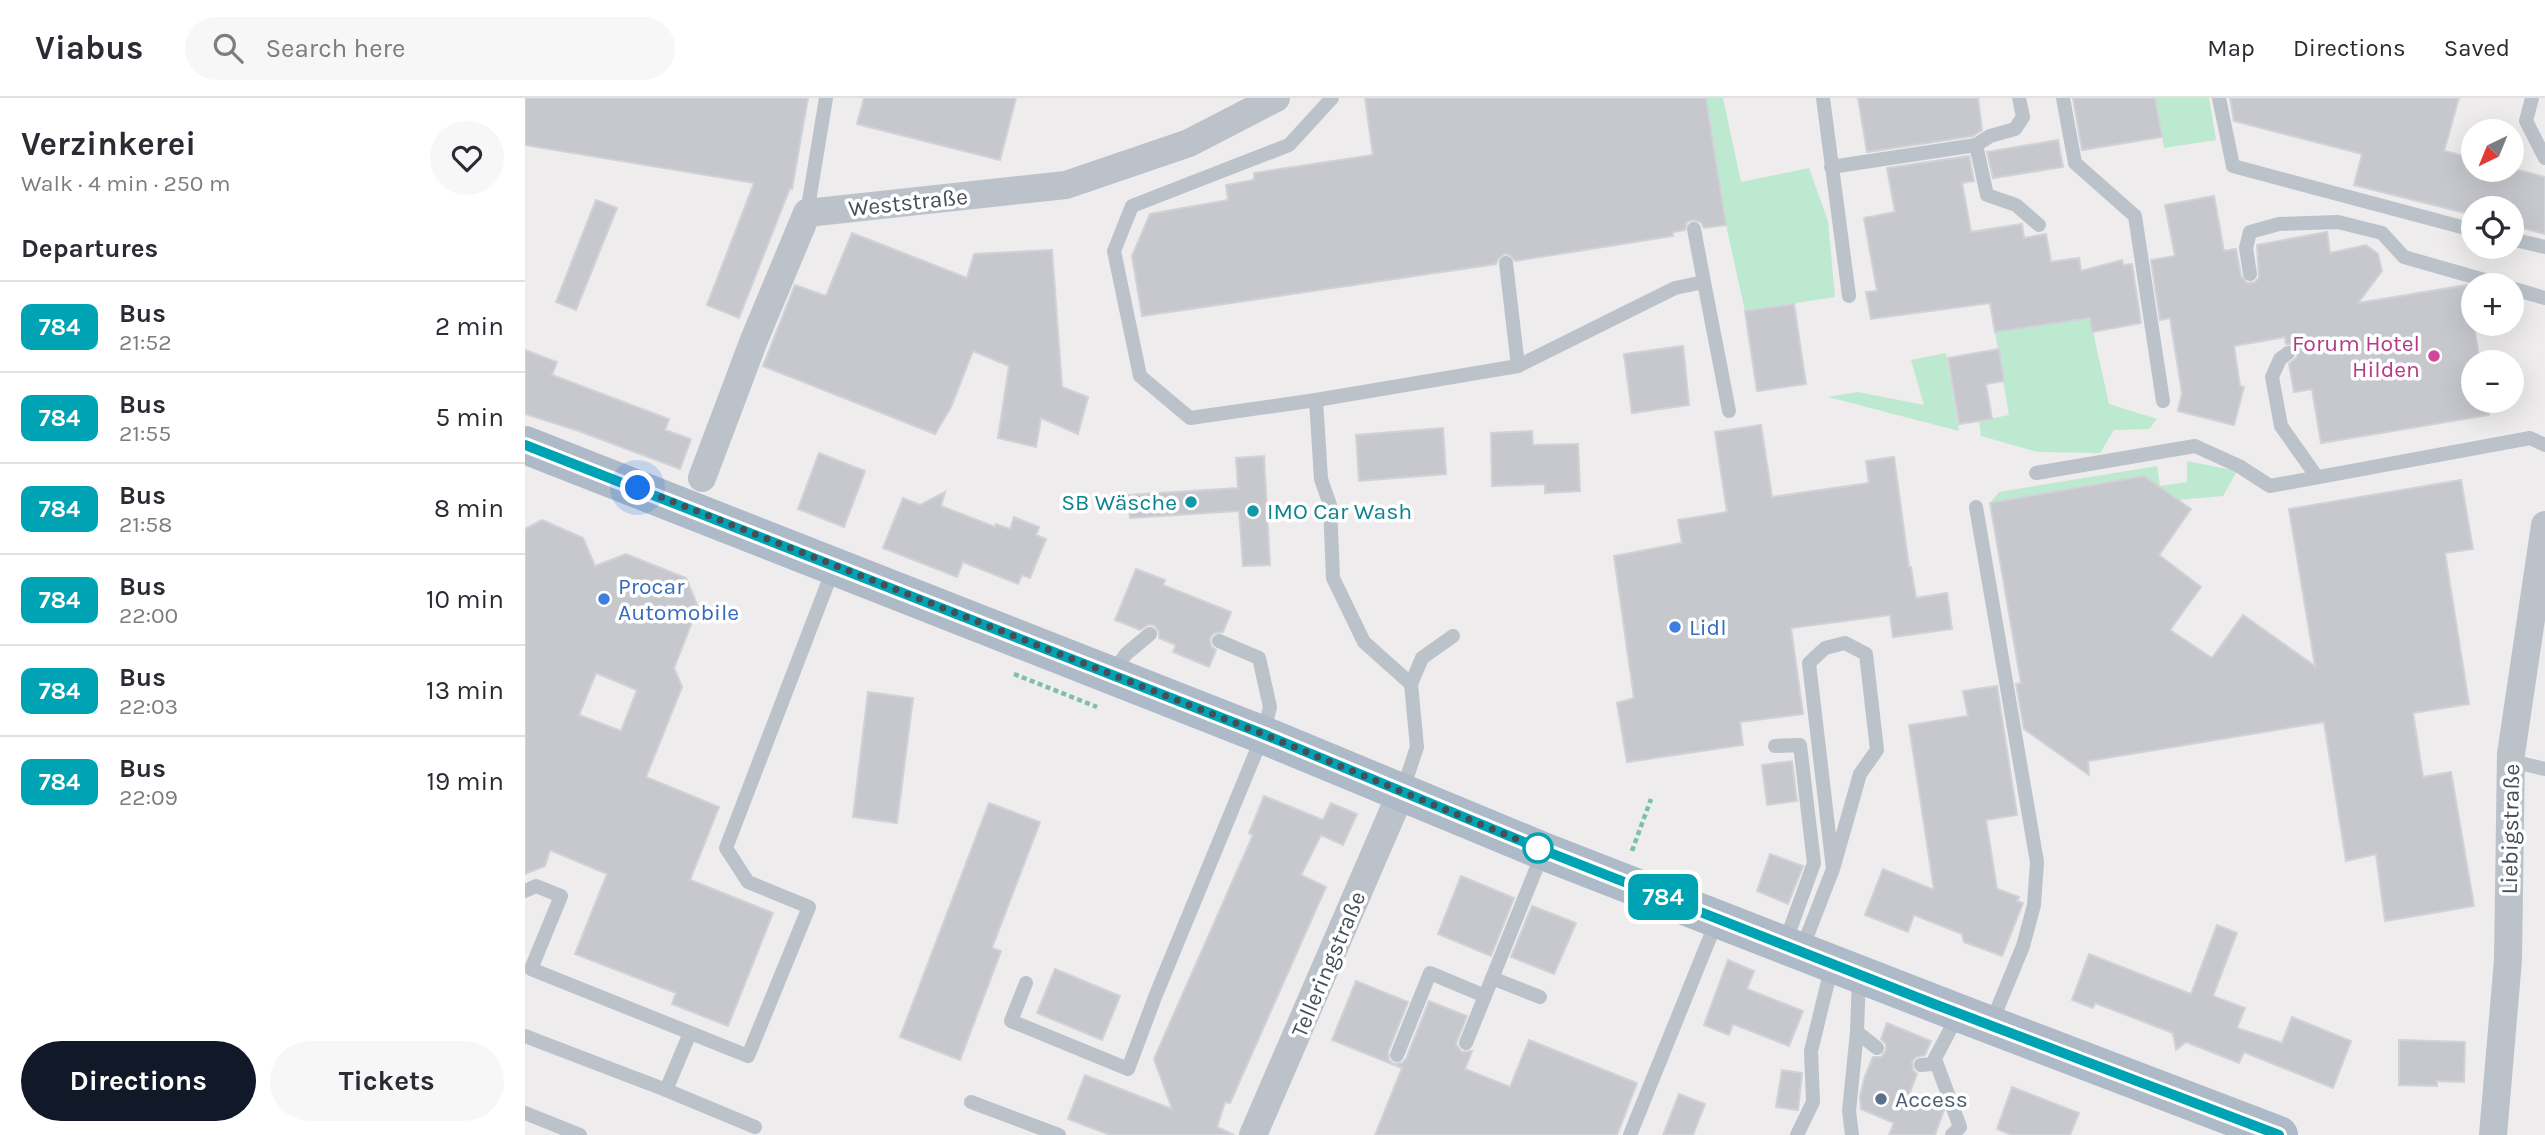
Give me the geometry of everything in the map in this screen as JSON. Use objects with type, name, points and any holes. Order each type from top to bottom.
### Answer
[{"type":"main road","points":[[525,444],[1263,734],[1401,793],[1718,919],[2279,1135]]},
{"type":"street","name":"Weststraße","points":[[807,212],[1066,185],[1189,143],[1276,98]]},
{"type":"street","points":[[702,478],[754,340],[807,212]]},
{"type":"street","name":"Liebigstraße","points":[[2493,1135],[2508,960],[2511,761],[2545,525]]},
{"type":"street","name":"Telleringstraße","points":[[1253,1135],[1401,793]]},
{"type":"lane","points":[[807,212],[826,98]]},
{"type":"lane","points":[[1332,98],[1289,145],[1132,206],[1114,251],[1140,376],[1190,418],[1518,366],[1675,288],[1704,282]]},
{"type":"lane","points":[[1823,98],[1849,296]]},
{"type":"lane","points":[[1831,167],[1976,145],[1990,136],[2015,130],[2023,117],[2019,98]]},
{"type":"lane","points":[[2063,98],[2075,163],[2135,216],[2163,401]]},
{"type":"lane","points":[[2220,98],[2233,166],[2461,227]]},
{"type":"lane","points":[[2532,98],[2526,121],[2545,158]]},
{"type":"lane","points":[[1976,145],[1987,195],[2016,205],[2039,225]]},
{"type":"lane","points":[[2250,274],[2246,248],[2250,232],[2279,224],[2338,222],[2382,233],[2404,257],[2461,273]]},
{"type":"lane","points":[[1694,229],[1729,411]]},
{"type":"lane","points":[[2524,242],[2545,247]]},
{"type":"lane","points":[[1506,263],[1518,366]]},
{"type":"lane","points":[[2524,292],[2545,298]]},
{"type":"lane","points":[[2288,353],[2280,359],[2272,377],[2281,426],[2317,477]]},
{"type":"lane","points":[[1316,400],[1321,479],[1329,505],[1333,578],[1363,642],[1411,684]]},
{"type":"lane","points":[[2036,473],[2195,446],[2239,466],[2268,489],[2317,477],[2531,438],[2545,445]]},
{"type":"lane","points":[[1921,1065],[1932,1064],[1975,1019],[2023,946],[2034,905],[2037,862],[1976,507]]},
{"type":"lane","points":[[525,891],[535,886],[561,896],[528,968],[748,1056],[809,907],[748,882],[726,848],[835,565]]},
{"type":"lane","points":[[1112,674],[1126,654],[1150,634]]},
{"type":"lane","points":[[1401,793],[1417,747],[1411,684],[1422,659],[1453,636]]},
{"type":"lane","points":[[1026,983],[1011,1021],[1128,1069],[1263,734],[1270,707],[1259,658],[1219,641]]},
{"type":"lane","points":[[1797,1135],[1813,1102],[1811,1051],[1819,958],[1833,869],[1860,774],[1877,750],[1866,654],[1845,643],[1825,648],[1809,663],[1833,869]]},
{"type":"lane","points":[[1775,746],[1800,745],[1814,863],[1819,958],[1857,1032],[1877,1048]]},
{"type":"lane","points":[[2511,761],[2545,769]]},
{"type":"lane","points":[[1466,1043],[1543,850]]},
{"type":"lane","points":[[1630,1135],[1718,919]]},
{"type":"lane","points":[[1397,1055],[1430,974],[1485,996]]},
{"type":"lane","points":[[1492,978],[1540,997]]},
{"type":"lane","points":[[666,1090],[690,1032]]},
{"type":"lane","points":[[1852,1135],[1849,1111],[1857,1032]]},
{"type":"lane","points":[[525,1036],[755,1127]]},
{"type":"lane","points":[[1935,1059],[1960,1127],[1952,1135]]},
{"type":"lane","points":[[971,1102],[1059,1135]]},
{"type":"lane","points":[[525,1113],[580,1135]]},
{"type":"path","points":[[1632,851],[1651,799]]},
{"type":"green space","points":[[1706,98],[1723,98],[1741,182],[1809,168],[1828,221],[1835,297],[1745,311],[1726,225]]},
{"type":"green space","points":[[2156,98],[2209,98],[2216,140],[2164,148]]},
{"type":"green space","points":[[2090,318],[2109,404],[2157,419],[2149,429],[2114,430],[2100,453],[2038,452],[1981,436],[1979,421],[2009,415],[1995,332]]},
{"type":"green space","points":[[1946,353],[1959,431],[1828,397],[1858,392],[1924,405],[1911,360]]},
{"type":"green space","points":[[2187,461],[2237,471],[2223,496],[2178,500],[2144,476],[1990,503],[1999,492],[2157,466],[2160,486],[2187,482]]},
{"type":"building","points":[[525,98],[808,98],[792,189],[790,188],[739,318],[707,305],[754,183],[525,145]]},
{"type":"building","points":[[864,98],[1016,98],[1000,160],[857,124]]},
{"type":"building","points":[[1365,98],[1706,98],[1726,225],[1704,228],[1701,222],[1693,220],[1687,222],[1685,230],[1673,232],[1673,236],[1515,261],[1510,255],[1504,254],[1496,264],[1142,316],[1132,256],[1150,214],[1228,200],[1226,185],[1254,180],[1254,173],[1373,155]]},
{"type":"building","points":[[1858,98],[1978,98],[1982,130],[1973,136],[1867,152]]},
{"type":"building","points":[[2073,98],[2155,98],[2162,137],[2082,150]]},
{"type":"building","points":[[2230,98],[2459,98],[2444,151],[2461,155],[2461,182],[2524,182],[2524,171],[2545,177],[2545,234],[2524,228],[2524,196],[2461,196],[2461,212],[2354,185],[2362,154],[2234,121]]},
{"type":"building","points":[[2058,140],[2063,167],[1993,178],[1987,152]]},
{"type":"building","points":[[1969,156],[1974,181],[1962,183],[1971,232],[2022,224],[2024,238],[2046,234],[2051,262],[2079,258],[2081,271],[2122,260],[2123,265],[2132,264],[2141,323],[2092,332],[2090,318],[1995,332],[1990,303],[1871,319],[1866,292],[1877,291],[1864,218],[1895,212],[1887,168]]},
{"type":"building","points":[[2214,196],[2224,251],[2236,249],[2241,276],[2247,283],[2255,282],[2259,277],[2257,245],[2327,232],[2330,253],[2366,245],[2378,254],[2382,271],[2358,303],[2461,286],[2461,336],[2476,336],[2478,350],[2461,350],[2461,413],[2489,415],[2321,443],[2312,389],[2294,392],[2289,364],[2297,357],[2297,351],[2292,345],[2286,344],[2285,337],[2234,346],[2240,386],[2244,387],[2234,425],[2178,411],[2182,393],[2170,318],[2160,320],[2151,260],[2175,256],[2165,205]]},
{"type":"building","points":[[596,200],[617,208],[576,310],[556,302]]},
{"type":"building","points":[[852,233],[967,278],[974,254],[1052,250],[1062,387],[1088,397],[1078,434],[1041,418],[1036,447],[998,438],[1009,366],[973,351],[951,407],[935,434],[763,366],[795,285],[826,296]]},
{"type":"building","points":[[1794,304],[1806,384],[1757,391],[1745,311]]},
{"type":"building","points":[[1683,346],[1689,405],[1632,413],[1624,354]]},
{"type":"building","points":[[1999,349],[2004,381],[1986,384],[1992,419],[1959,424],[1948,358]]},
{"type":"building","points":[[525,350],[557,362],[552,375],[669,419],[665,430],[691,439],[680,469],[525,414]]},
{"type":"building","points":[[1761,425],[1772,497],[1869,483],[1866,461],[1894,457],[1909,567],[1916,598],[1947,593],[1952,629],[1893,637],[1890,615],[1791,628],[1803,714],[1740,722],[1743,745],[1627,762],[1617,703],[1634,698],[1614,556],[1682,543],[1678,520],[1727,512],[1715,432]]},
{"type":"building","points":[[1443,428],[1446,474],[1359,481],[1356,435]]},
{"type":"building","points":[[1532,431],[1533,445],[1578,444],[1580,491],[1545,493],[1545,484],[1492,486],[1491,433]]},
{"type":"building","points":[[819,453],[865,471],[844,527],[798,509]]},
{"type":"building","points":[[1264,456],[1270,565],[1243,566],[1239,511],[1130,518],[1129,495],[1238,488],[1236,458]]},
{"type":"building","points":[[2144,476],[2191,509],[2159,555],[2201,587],[2170,630],[2212,658],[2243,615],[2315,666],[2289,509],[2461,480],[2473,549],[2445,553],[2469,704],[2413,713],[2423,777],[2451,772],[2474,906],[2385,921],[2376,854],[2346,861],[2324,722],[2088,761],[2089,775],[2024,729],[2016,684],[2021,683],[1990,503]]},
{"type":"building","points":[[945,492],[941,506],[995,527],[996,524],[1010,529],[1014,517],[1039,527],[1036,535],[1046,539],[1030,578],[1022,575],[1018,584],[963,562],[957,577],[883,548],[903,498],[920,505]]},
{"type":"building","points":[[542,520],[583,538],[595,566],[626,554],[686,578],[698,607],[674,668],[682,687],[646,777],[719,807],[690,880],[773,913],[728,1026],[672,1004],[676,993],[575,954],[607,874],[550,850],[545,866],[525,874],[525,529]],"holes":[[[596,673],[637,690],[621,731],[579,715]]]},
{"type":"building","points":[[1136,569],[1165,580],[1163,585],[1231,612],[1223,632],[1214,633],[1210,638],[1211,646],[1216,650],[1209,667],[1173,652],[1176,645],[1159,638],[1159,632],[1154,625],[1140,630],[1115,620]]},
{"type":"building","points":[[1997,686],[2017,815],[1986,820],[1997,889],[2019,897],[2017,901],[2023,903],[2002,956],[1964,942],[1962,934],[1914,915],[1908,932],[1865,915],[1883,869],[1934,890],[1909,725],[1968,716],[1963,691]]},
{"type":"building","points":[[868,692],[913,698],[897,823],[853,817]]},
{"type":"building","points":[[1792,761],[1797,801],[1767,805],[1762,765]]},
{"type":"building","points":[[1264,796],[1323,820],[1331,803],[1357,814],[1343,845],[1321,835],[1301,875],[1326,887],[1230,1103],[1225,1102],[1217,1127],[1234,1135],[1110,1135],[1068,1119],[1085,1075],[1172,1109],[1154,1059],[1253,835],[1249,833]]},
{"type":"building","points":[[989,803],[1040,822],[992,948],[1001,951],[960,1060],[900,1037]]},
{"type":"building","points":[[1770,854],[1803,866],[1788,904],[1757,891]]},
{"type":"building","points":[[1461,876],[1514,898],[1491,956],[1438,934]]},
{"type":"building","points":[[1532,906],[1576,923],[1554,974],[1511,957]]},
{"type":"building","points":[[2217,925],[2237,933],[2213,996],[2245,1008],[2237,1028],[2282,1043],[2292,1017],[2351,1041],[2333,1088],[2244,1052],[2239,1063],[2186,1042],[2176,1050],[2173,1033],[2095,1003],[2093,1008],[2072,1000],[2089,954],[2191,994]]},
{"type":"building","points":[[1728,960],[1754,971],[1747,989],[1803,1011],[1789,1046],[1733,1024],[1729,1035],[1704,1025]]},
{"type":"building","points":[[1055,969],[1120,996],[1102,1040],[1037,1013]]},
{"type":"building","points":[[1356,981],[1408,1002],[1388,1052],[1389,1060],[1394,1064],[1402,1063],[1406,1059],[1429,1001],[1467,1016],[1456,1044],[1462,1052],[1472,1051],[1465,1069],[1510,1087],[1529,1040],[1637,1083],[1617,1135],[1375,1135],[1402,1068],[1332,1040]]},
{"type":"building","points":[[1887,1023],[1931,1041],[1925,1055],[1916,1057],[1912,1062],[1913,1070],[1917,1074],[1908,1097],[1944,1110],[1935,1135],[1889,1135],[1894,1123],[1861,1109],[1860,1096],[1873,1057],[1881,1057],[1886,1050],[1886,1044],[1881,1039]]},
{"type":"building","points":[[2399,1040],[2465,1042],[2464,1082],[2437,1081],[2437,1086],[2399,1085]]},
{"type":"building","points":[[1782,1070],[1802,1073],[1798,1110],[1776,1107]]},
{"type":"building","points":[[2012,1087],[2079,1113],[2070,1135],[2012,1135],[1997,1129]]},
{"type":"building","points":[[1679,1094],[1705,1104],[1693,1135],[1663,1135]]},
{"type":"bus line","name":"784","points":[[525,445],[1263,734],[1485,827],[1934,1004],[2279,1135]]},
{"type":"place","name":"Forum Hotel Hilden","points":[[2434,356]]},
{"type":"place","name":"SB Wäsche","points":[[1191,502]]},
{"type":"place","name":"IMO Car Wash","points":[[1253,511]]},
{"type":"place","name":"Procar Automobile","points":[[604,599]]},
{"type":"place","name":"Lidl","points":[[1675,627]]},
{"type":"place","name":"Access","points":[[1881,1099]]},
{"type":"route","points":[[638,488],[1263,734],[1538,848]]}]
